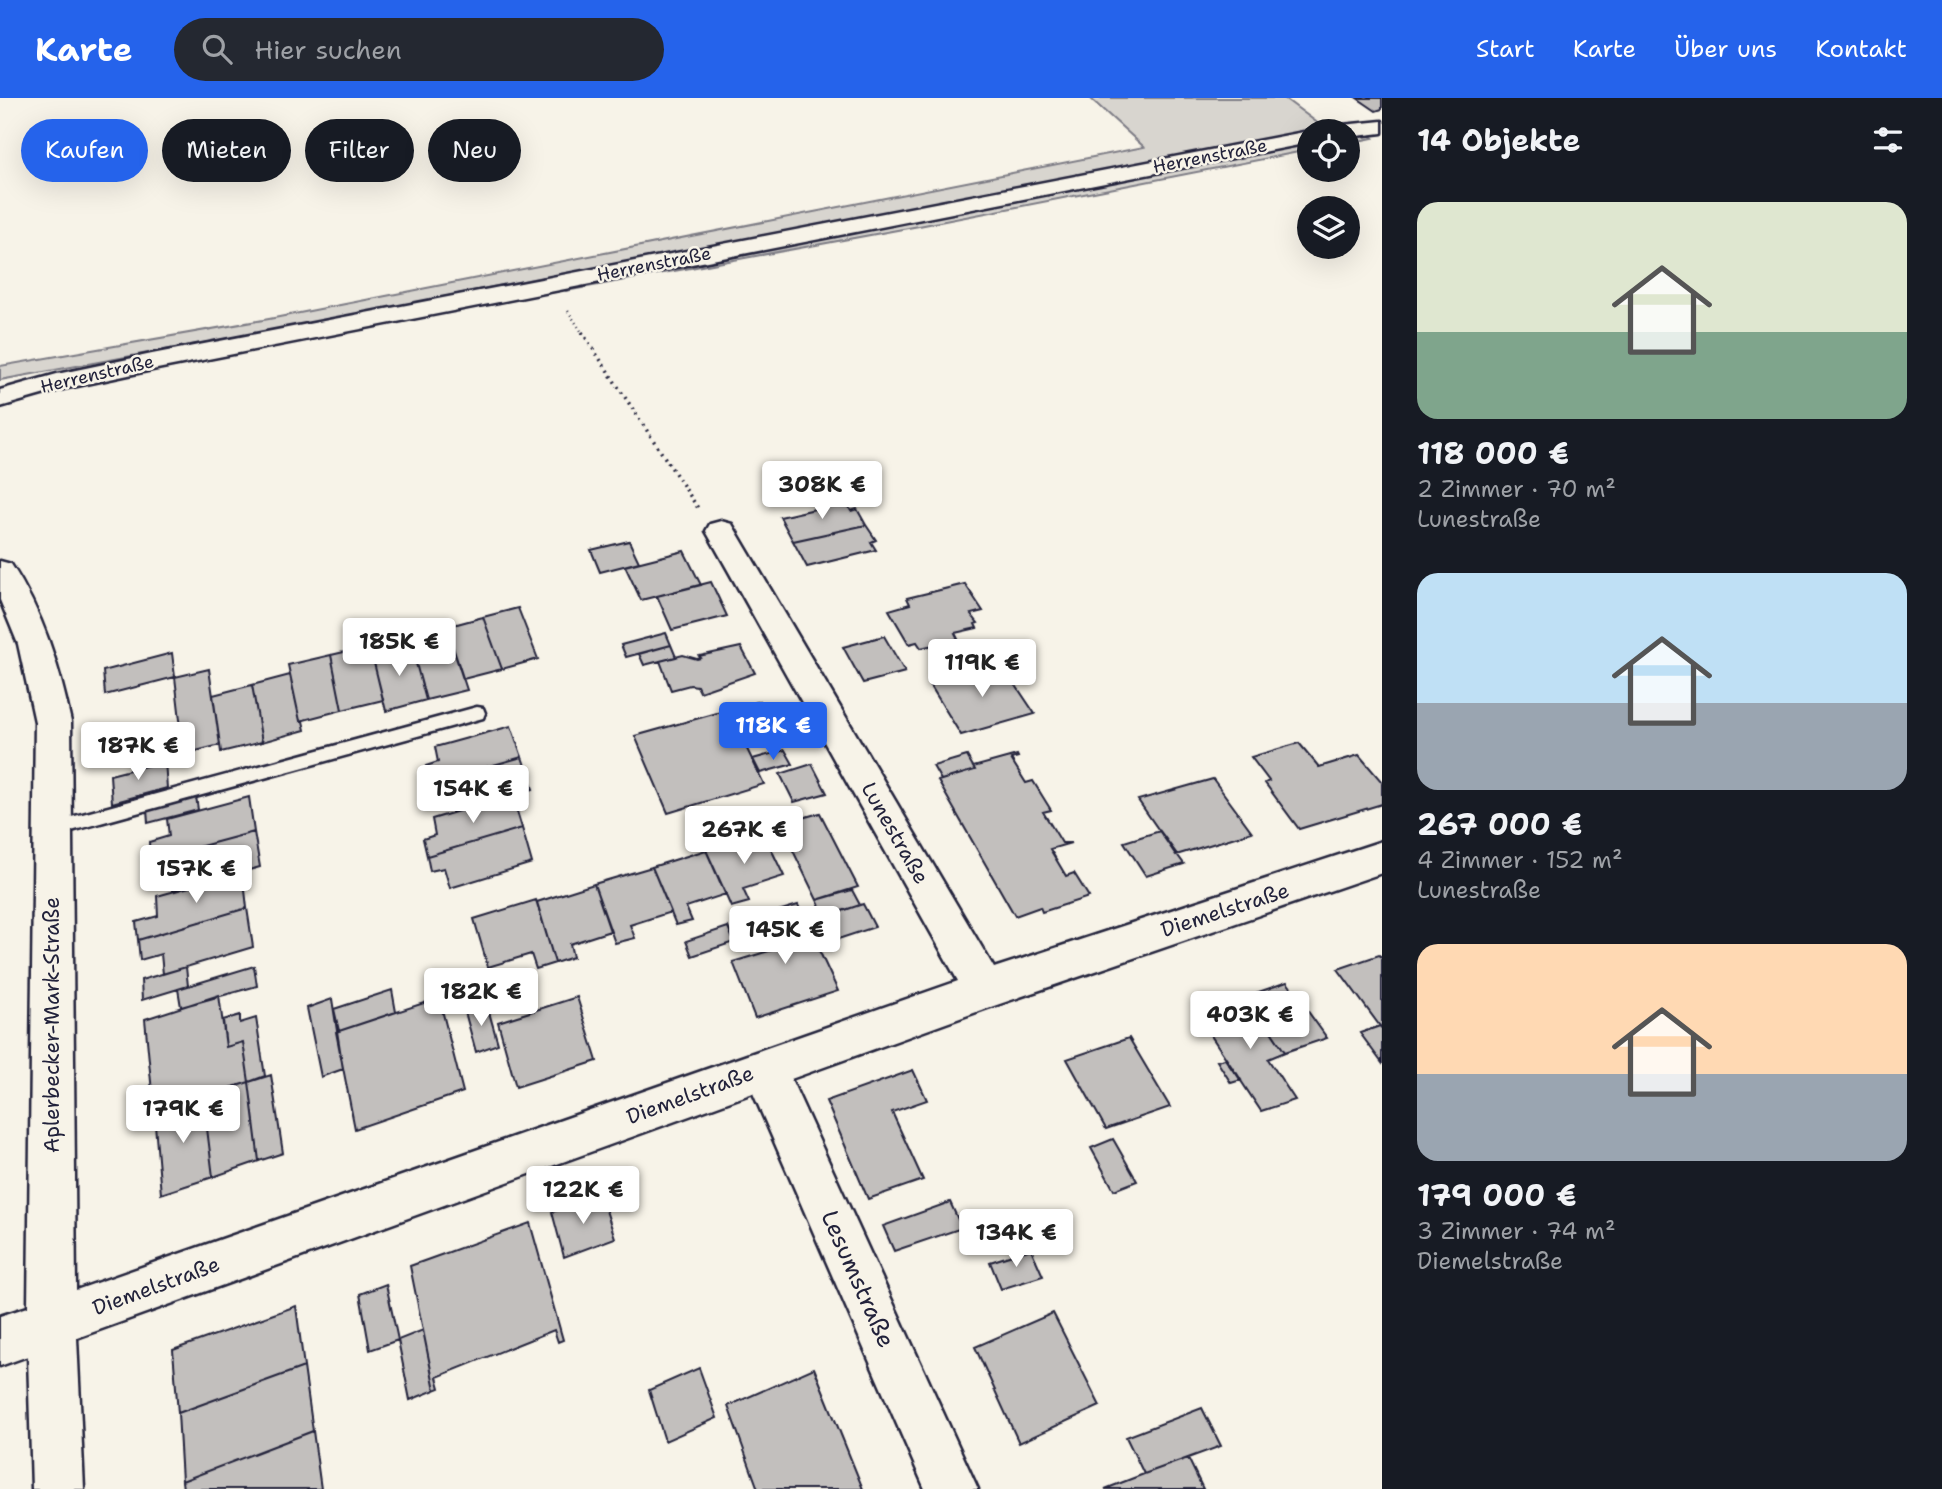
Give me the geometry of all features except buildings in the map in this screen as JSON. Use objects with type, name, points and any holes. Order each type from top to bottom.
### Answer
[{"type":"street","points":[[1360,129],[1382,127]]},
{"type":"street","name":"Herrenstraße","points":[[0,398],[58,382],[139,365],[1297,139]]},
{"type":"street","name":"Lunestraße","points":[[710,521],[985,990]]},
{"type":"street","name":"Aplerbecker-Mark-Straße","points":[[0,572],[18,598],[47,683],[53,722],[52,1324],[58,1489]]},
{"type":"street","name":"Diemelstraße","points":[[0,1341],[985,990],[1382,857]]},
{"type":"street","name":"Lesumstraße","points":[[764,1069],[952,1489]]},
{"type":"lane","points":[[53,829],[477,713]]},
{"type":"path","points":[[550,284],[710,521]]},
{"type":"shaded area","points":[[1090,98],[1284,98],[1312,119],[1297,119],[1297,152],[566,291],[542,277],[339,318],[0,380],[0,366],[269,319],[1144,147]]},
{"type":"shaded area","points":[[1360,127],[1373,138],[1360,141]]}]
